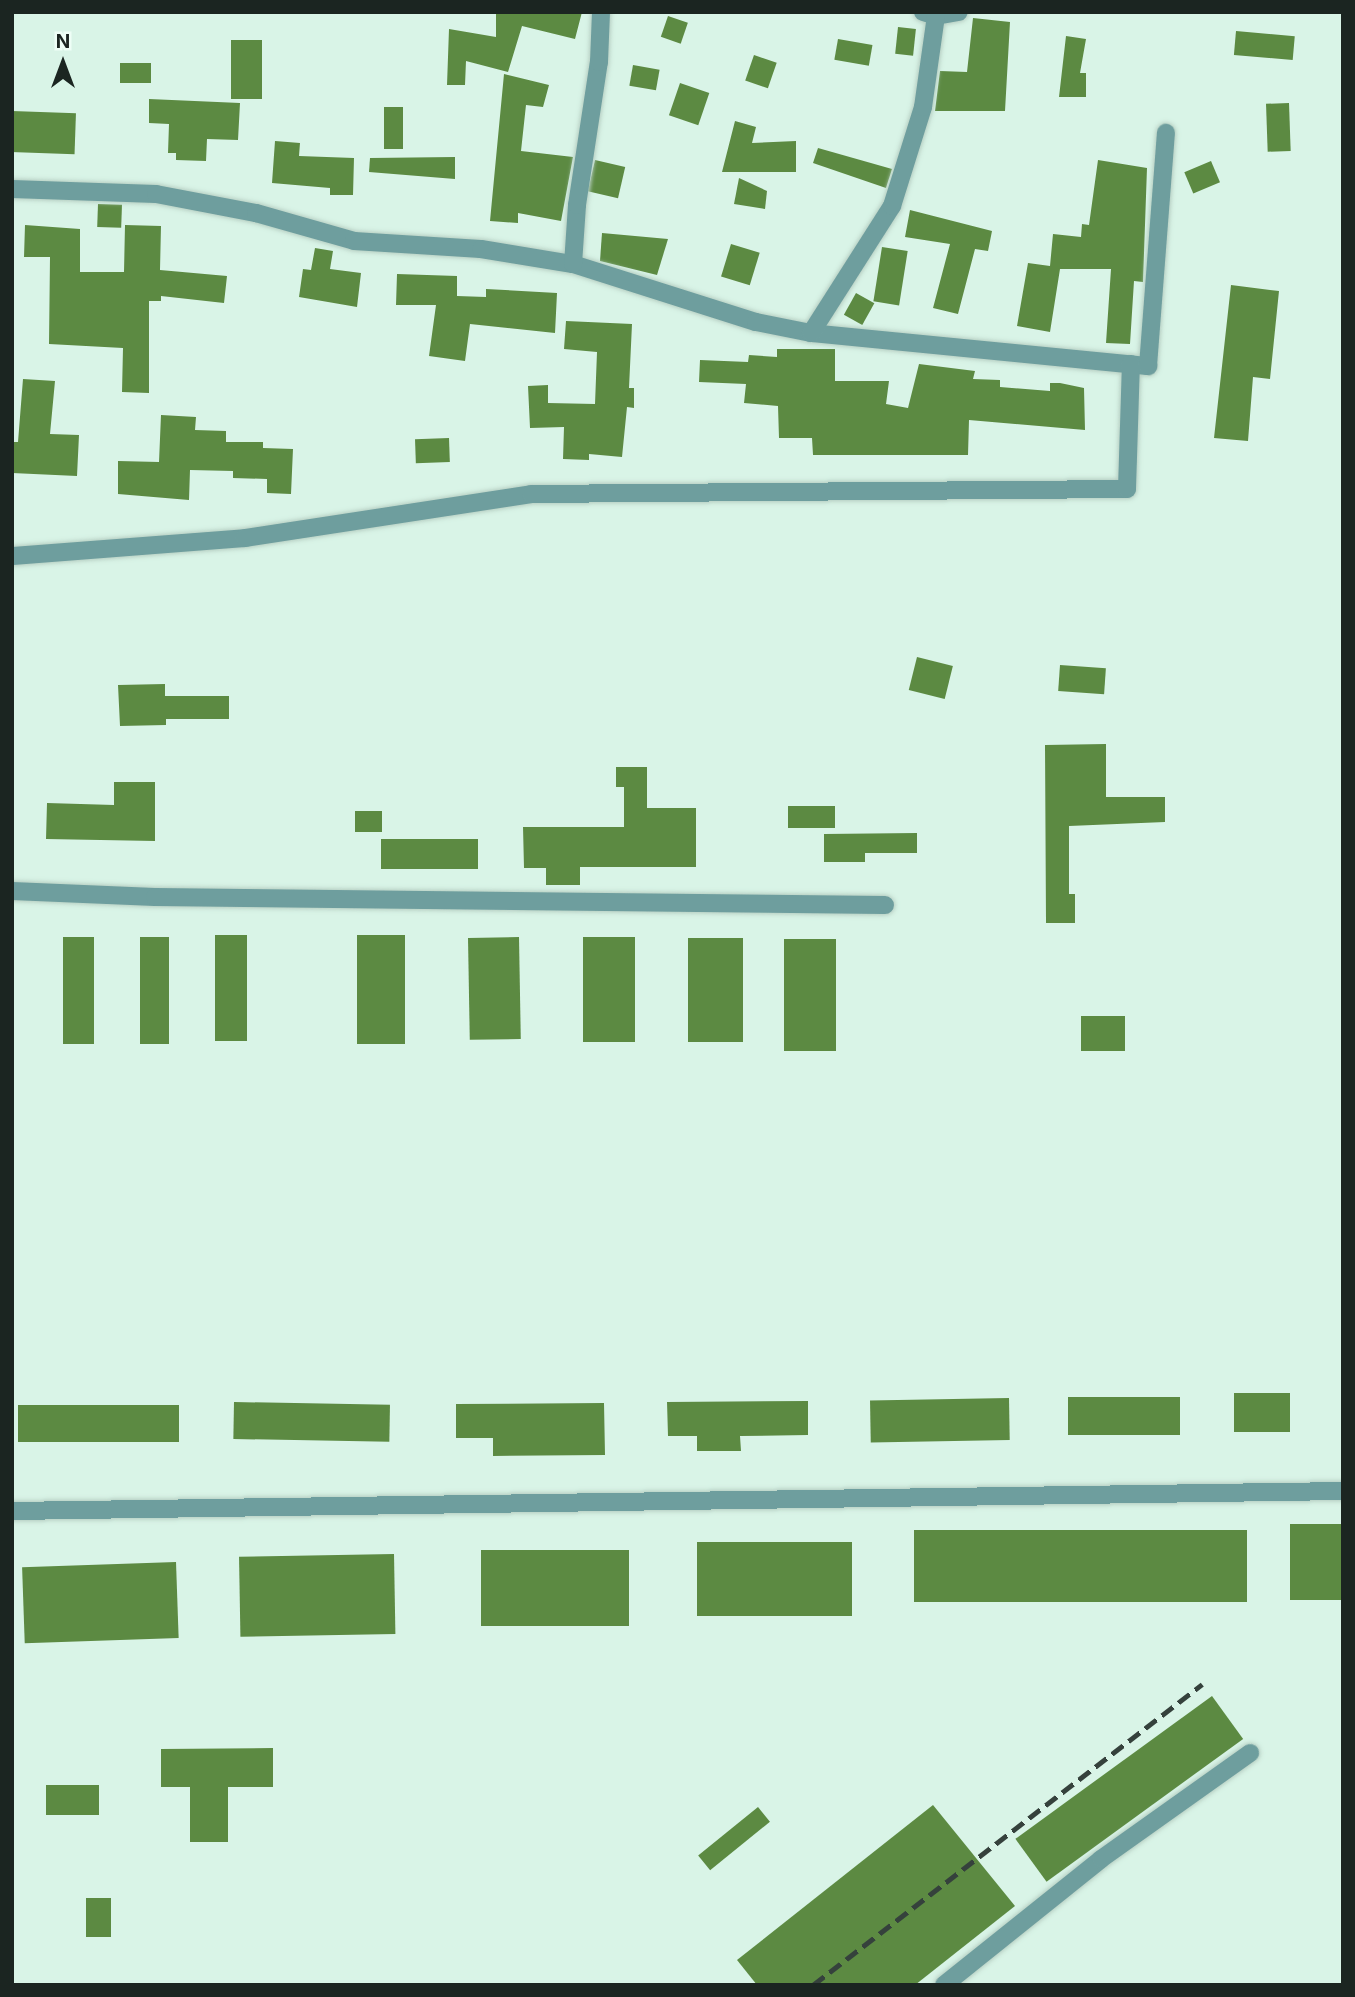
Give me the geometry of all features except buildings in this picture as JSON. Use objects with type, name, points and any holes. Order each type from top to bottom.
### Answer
[{"type":"street","points":[[573,264],[576,205],[599,62],[601,12]]},
{"type":"street","points":[[811,333],[892,206],[923,107],[930,14],[959,12]]},
{"type":"street","points":[[12,189],[156,194],[256,213],[354,241],[481,249],[573,264],[757,322],[811,333],[1148,366],[1166,133]]},
{"type":"street","points":[[12,556],[245,538],[531,494],[1127,489],[1131,364]]},
{"type":"street","points":[[12,891],[155,897],[885,905]]},
{"type":"street","points":[[12,1511],[1343,1491]]},
{"type":"street","points":[[944,1985],[1101,1859],[1250,1753]]},
{"type":"railway","points":[[813,1985],[1202,1684]]}]
